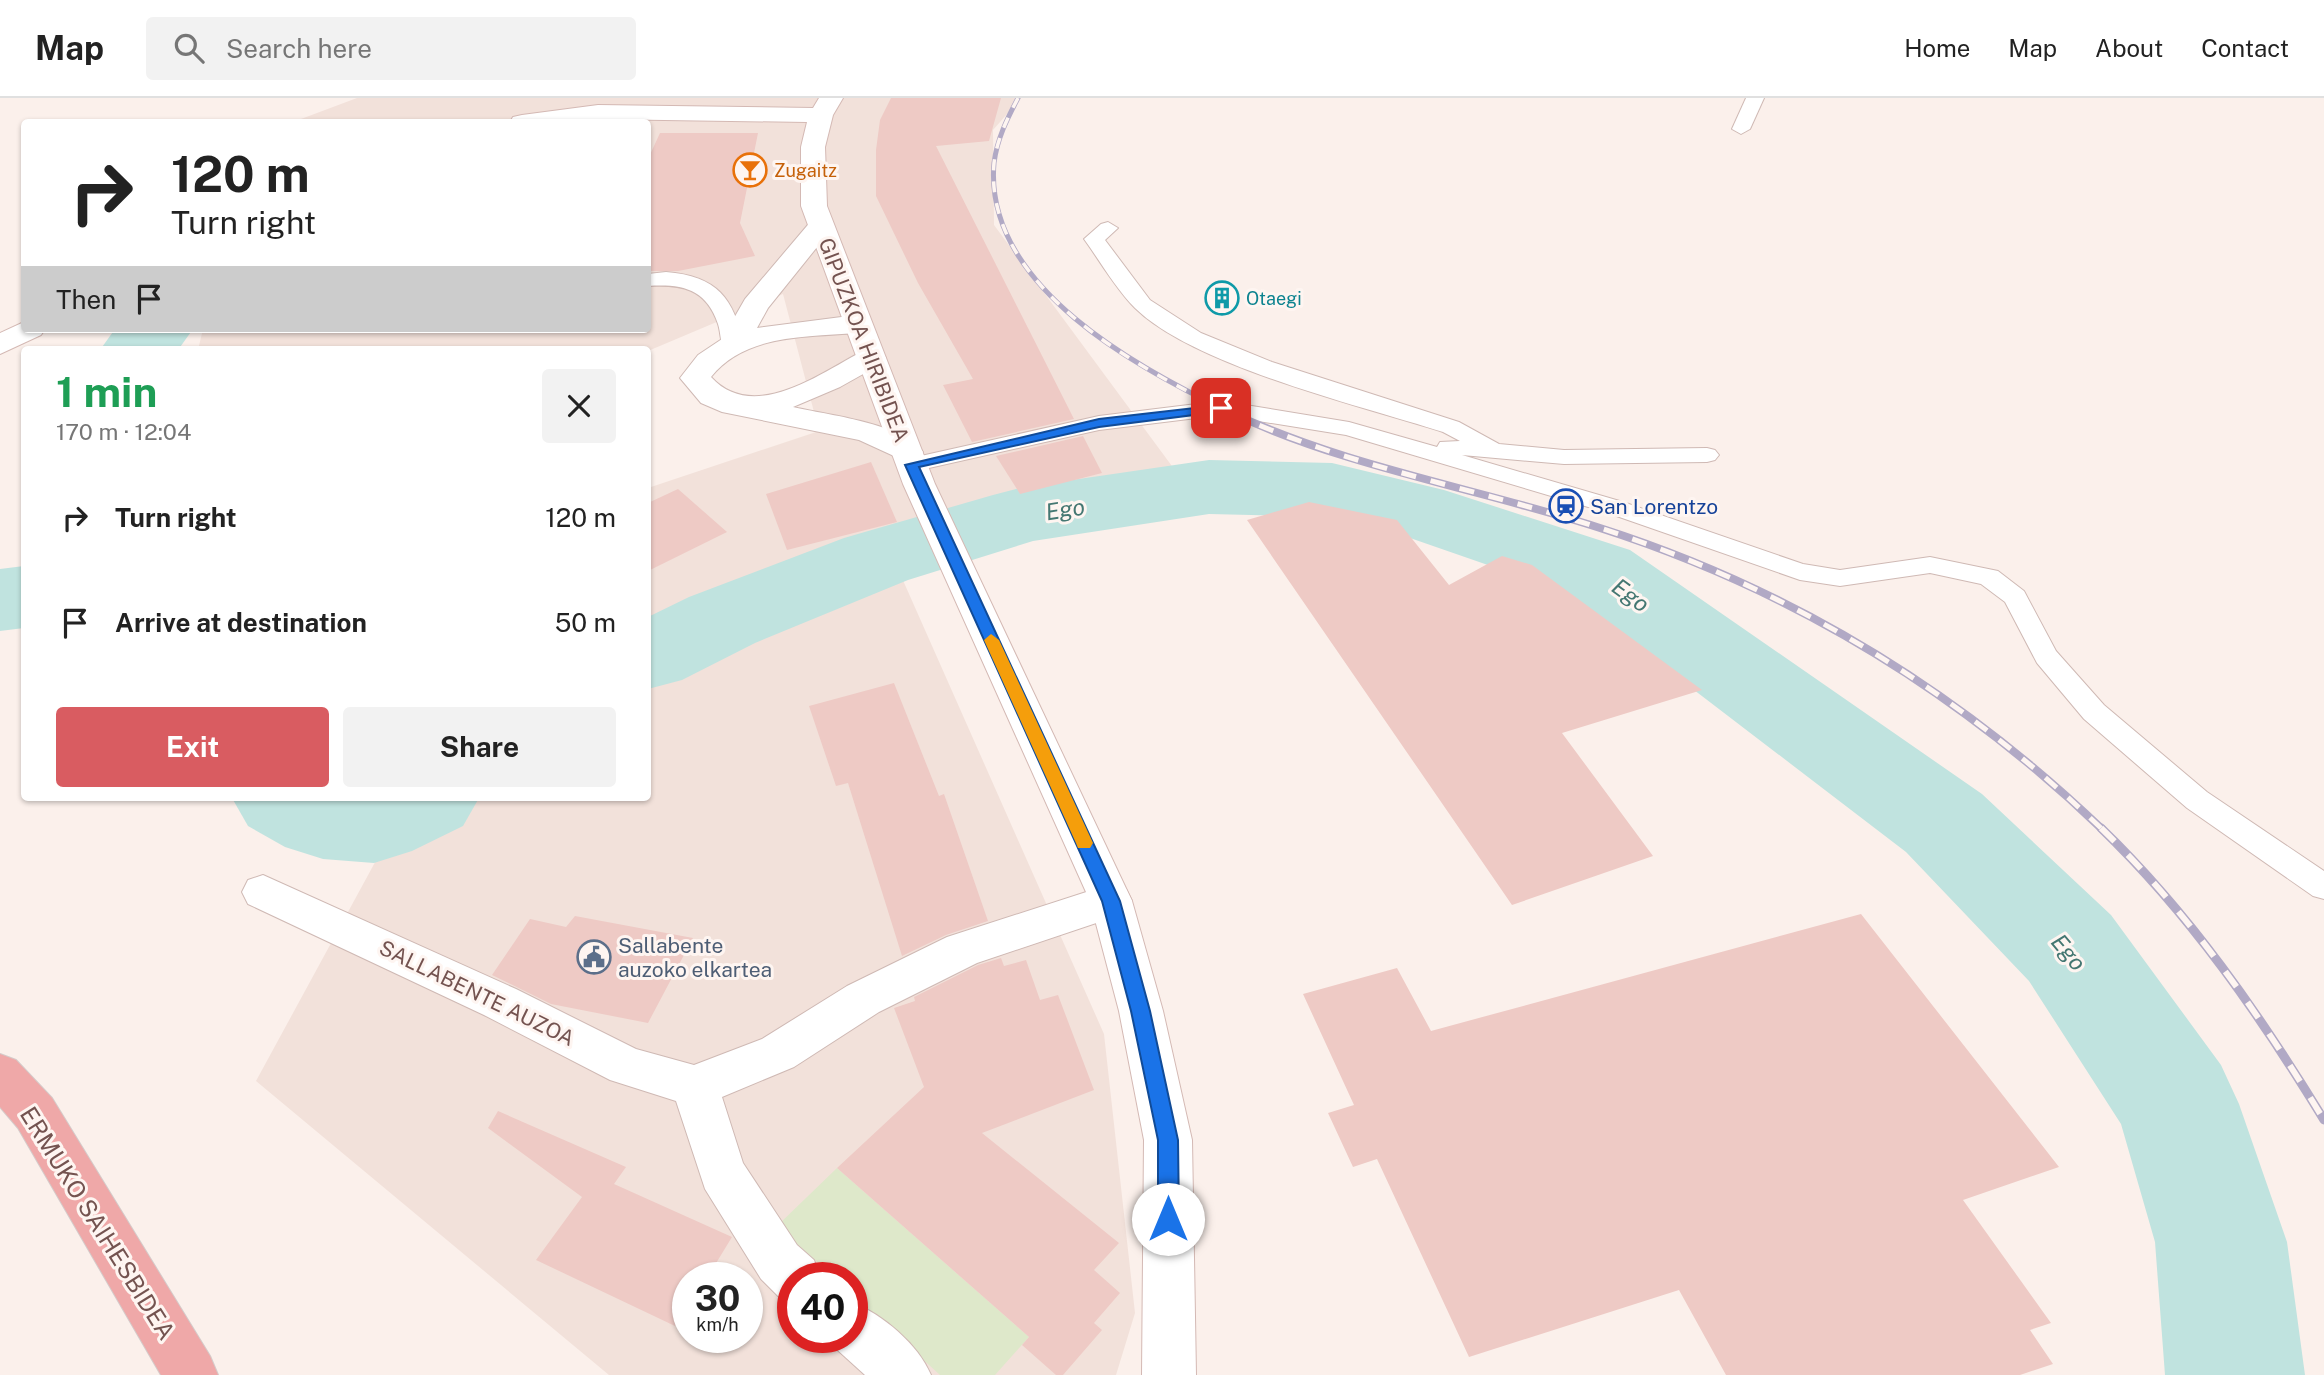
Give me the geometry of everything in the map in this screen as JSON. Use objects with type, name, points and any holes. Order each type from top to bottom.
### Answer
[{"type":"highway","name":"ERMUKO SAIHESBIDEA","points":[[0,1074],[36,1113],[191,1375]]},
{"type":"street","points":[[545,119],[598,112],[826,106]]},
{"type":"street","name":"GIPUZKOA HIRIBIDEA","points":[[826,106],[813,147],[814,206],[927,501],[1111,901],[1141,1011],[1168,1140],[1170,1375]]},
{"type":"street","points":[[733,346],[755,305],[821,226]]},
{"type":"street","points":[[857,324],[770,333],[733,346],[705,361],[695,378],[704,392],[722,404],[869,433],[909,458]]},
{"type":"street","points":[[0,345],[23,333]]},
{"type":"street","points":[[748,407],[809,391],[871,358]]},
{"type":"street","name":"SALLABENTE AUZOA","points":[[263,892],[500,1002],[626,1066],[695,1086]]},
{"type":"street","points":[[779,1262],[722,1172],[695,1086],[778,1053],[863,999],[962,950],[1111,901]]},
{"type":"street","points":[[868,1342],[904,1375]]},
{"type":"lane","points":[[1741,130],[1755,98]]},
{"type":"lane","points":[[1108,228],[1094,239],[1143,304],[1194,338],[1264,367],[1451,427],[1494,450]]},
{"type":"lane","points":[[651,280],[694,280],[715,295],[730,326],[733,346]]},
{"type":"lane","points":[[909,458],[1099,423],[1221,408],[1450,447],[1564,457],[1707,455]]},
{"type":"lane","points":[[1349,429],[1614,508],[1800,572],[1840,578],[1930,565],[1989,577],[2015,597],[2046,656],[2094,712],[2197,800],[2324,887]]},
{"type":"shaded area","points":[[357,98],[1021,98],[993,130],[994,225],[1180,477],[886,542],[1104,1034],[1135,1313],[1116,1375],[609,1375],[256,1081],[408,801],[651,801],[651,487],[819,431],[783,294],[651,350],[651,346],[199,346],[202,333],[651,333],[651,119],[301,119]]},
{"type":"green space","points":[[837,1168],[1029,1337],[995,1375],[940,1375],[868,1310],[868,1262],[817,1262],[777,1226]]},
{"type":"building","points":[[891,98],[1001,98],[989,141],[936,146],[1074,419],[972,442],[943,385],[973,379],[918,283],[876,196],[876,150],[880,120]]},
{"type":"building","points":[[660,133],[758,133],[740,223],[755,256],[678,271],[651,271],[651,152]]},
{"type":"building","points":[[1083,436],[1102,473],[1020,494],[996,456]]},
{"type":"building","points":[[871,462],[897,522],[787,550],[766,494]]},
{"type":"building","points":[[678,489],[727,532],[651,570],[651,502]]},
{"type":"building","points":[[1309,502],[1397,520],[1449,585],[1502,556],[1532,565],[1702,690],[1562,733],[1653,856],[1512,905],[1247,520]]},
{"type":"building","points":[[894,683],[939,796],[944,794],[988,921],[946,935],[902,956],[848,783],[836,786],[809,706]]},
{"type":"building","points":[[1861,914],[2059,1167],[1963,1200],[2051,1323],[2030,1330],[2053,1364],[2020,1375],[1726,1375],[1679,1290],[1469,1357],[1377,1159],[1353,1167],[1328,1113],[1354,1105],[1303,994],[1397,968],[1431,1031]]},
{"type":"building","name":"Sallabente auzoko elkartea","points":[[575,916],[693,938],[648,1023],[551,1004],[492,975],[530,919],[566,927]]},
{"type":"building","points":[[1001,958],[1004,966],[1026,960],[1040,1000],[1058,995],[1094,1090],[982,1133],[1119,1243],[1094,1270],[1120,1293],[1094,1323],[1102,1330],[1063,1375],[1056,1375],[1022,1345],[1029,1337],[837,1168],[924,1087],[894,1008],[915,1001],[914,997],[978,965]]},
{"type":"building","points":[[498,1111],[626,1167],[614,1184],[732,1237],[717,1262],[672,1262],[672,1325],[536,1260],[582,1197],[488,1128]]},
{"type":"waterway","name":"Ego","points":[[142,346],[152,333]]},
{"type":"waterway","name":"Ego","points":[[651,655],[722,620],[876,559],[1024,515],[1209,487],[1332,490],[1413,509],[1598,571],[1944,823],[2070,948],[2177,1104],[2221,1242],[2235,1375]]},
{"type":"waterway","points":[[0,600],[21,597]]},
{"type":"waterway","name":"Ego","points":[[291,801],[323,818],[374,822],[420,801]]},
{"type":"railway","points":[[1018,98],[1000,137],[994,163],[997,208],[1014,248],[1041,286],[1076,319],[1115,349],[1198,397],[1236,415]]},
{"type":"railway","points":[[1232,413],[1276,432],[1367,463],[1600,528],[1671,553],[1739,582],[1805,614],[1869,650],[1931,690],[1991,733],[2103,830]]},
{"type":"railway","points":[[2103,830],[2194,930],[2249,1004],[2324,1120]]},
{"type":"slow traffic","points":[[991,640],[1084,843]]},
{"type":"place","name":"Zugaitz","points":[[750,170]]},
{"type":"place","name":"Otaegi","points":[[1222,298]]},
{"type":"place","name":"San Lorentzo","points":[[1566,506]]},
{"type":"place","name":"Sallabente auzoko elkartea","points":[[594,957]]},
{"type":"route","points":[[1168,1219],[1168,1140],[1141,1011],[1111,901],[911,465],[1099,423],[1221,408]]}]
